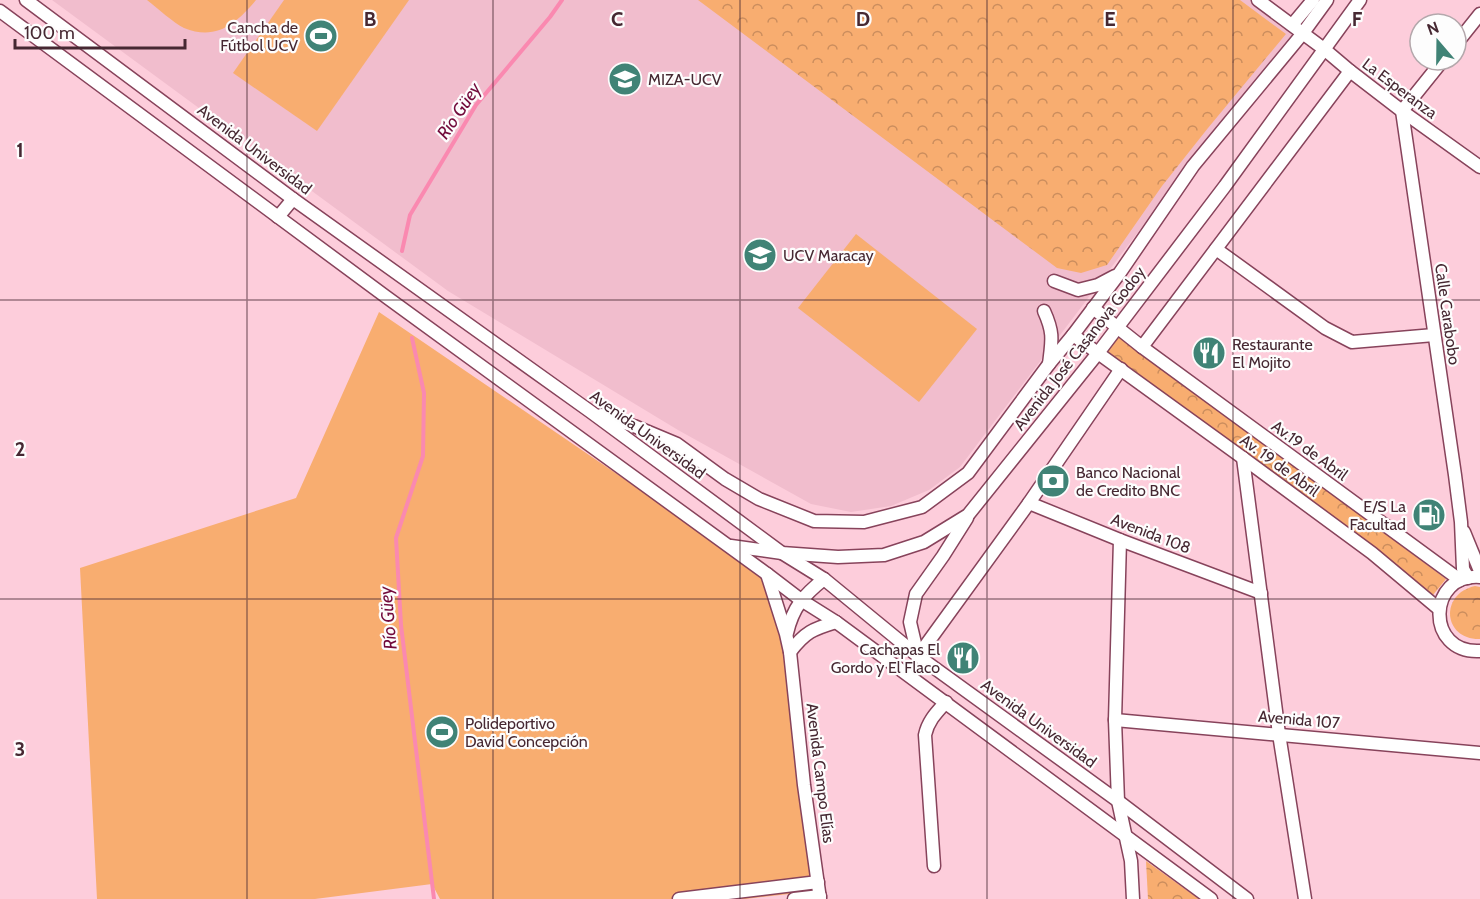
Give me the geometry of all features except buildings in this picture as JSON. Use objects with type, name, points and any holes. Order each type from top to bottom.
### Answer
[{"type":"street","name":"Avenida Universidad","points":[[26,0],[293,199],[591,412],[782,553],[824,579],[918,656],[1118,801],[1247,899]]},
{"type":"street","name":"La Esperanza","points":[[1258,0],[1402,111],[1480,167]]},
{"type":"street","points":[[1292,25],[1313,0]]},
{"type":"street","name":"Avenida José Casanova Godoy","points":[[591,412],[634,426],[677,444],[725,479],[759,499],[814,521],[864,522],[922,507],[968,473],[1119,274],[1193,166],[1303,33],[1327,0]]},
{"type":"street","name":"Avenida José Casanova Godoy","points":[[730,546],[838,557],[884,555],[924,542],[968,515],[1098,353],[1225,186],[1360,0]]},
{"type":"street","points":[[0,11],[801,600],[836,622],[946,702],[1211,899]]},
{"type":"street","points":[[1468,29],[1480,14]]},
{"type":"street","points":[[1142,347],[1350,71]]},
{"type":"street","points":[[1402,111],[1433,72]]},
{"type":"street","name":"Calle Carabobo","points":[[1402,111],[1461,522]]},
{"type":"street","points":[[278,217],[293,199]]},
{"type":"street","points":[[1216,249],[1325,328],[1352,342],[1434,335]]},
{"type":"street","points":[[1054,281],[1078,290],[1098,285],[1119,274]]},
{"type":"street","name":"Av.19 de Abril","points":[[1093,308],[1142,347],[1469,578]]},
{"type":"street","points":[[1044,311],[1051,326],[1049,364]]},
{"type":"street","name":"Av. 19 de Abril","points":[[1073,335],[1372,553],[1439,609]]},
{"type":"street","points":[[918,656],[1029,503],[1121,369]]},
{"type":"street","points":[[1244,458],[1279,734],[1305,899]]},
{"type":"street","name":"Avenida 108","points":[[1029,503],[1261,593]]},
{"type":"street","points":[[918,656],[910,622],[916,594],[968,515]]},
{"type":"street","points":[[1461,522],[1480,571]]},
{"type":"street","points":[[1461,522],[1463,569],[1469,578],[1452,585],[1446,592],[1439,609],[1439,621],[1443,632],[1451,642],[1461,648],[1480,651]]},
{"type":"street","points":[[1120,540],[1115,720],[1118,801],[1131,861],[1133,899]]},
{"type":"street","name":"Avenida Campo Elías","points":[[767,574],[790,652],[804,785],[820,897]]},
{"type":"street","points":[[786,634],[801,600],[824,579]]},
{"type":"street","points":[[790,652],[807,633],[836,622]]},
{"type":"street","points":[[934,867],[925,735],[932,716],[946,702]]},
{"type":"street","name":"Avenida 107","points":[[1115,720],[1480,753]]},
{"type":"street","points":[[679,899],[818,882]]},
{"type":"street","points":[[794,899],[820,897]]},
{"type":"shaded area","name":"UCV Maracay","points":[[52,0],[1251,0],[1295,32],[1148,219],[960,467],[929,490],[891,506],[851,512],[811,504],[678,430],[448,291]]},
{"type":"green space","points":[[147,0],[256,0],[233,23],[224,28],[216,31],[195,32],[184,28]]},
{"type":"green space","name":"Cancha de Fútbol UCV","points":[[284,0],[409,0],[317,131],[233,73]]},
{"type":"green space","points":[[698,0],[1240,0],[1286,34],[1162,186],[1107,265],[1081,273],[1057,268]]},
{"type":"green space","points":[[856,234],[977,329],[919,402],[798,308]]},
{"type":"green space","name":"Polideportivo David Concepción","points":[[379,312],[774,581],[816,891],[745,899],[440,899],[432,884],[315,899],[97,899],[80,568],[296,498]]},
{"type":"green space","points":[[1117,333],[1446,579],[1433,595],[1104,352]]},
{"type":"green space","points":[[1475,586],[1480,587],[1480,639],[1468,637],[1459,632],[1450,616],[1455,598],[1463,591]]},
{"type":"green space","points":[[1146,861],[1199,899],[1148,899]]},
{"type":"waterway","name":"Río Güey","points":[[402,251],[410,215],[476,105],[562,0]]},
{"type":"waterway","name":"Río Güey","points":[[412,338],[424,393],[423,456],[396,538],[401,625],[434,899]]},
{"type":"place","name":"Cancha de Fútbol UCV","points":[[321,36]]},
{"type":"place","name":"MIZA-UCV","points":[[625,79]]},
{"type":"place","name":"UCV Maracay","points":[[760,255]]},
{"type":"place","name":"Restaurante El Mojito","points":[[1209,353]]},
{"type":"place","name":"Banco Nacional de Credito BNC","points":[[1053,481]]},
{"type":"place","name":"E/S La Facultad","points":[[1429,515]]},
{"type":"place","name":"Cachapas El Gordo y El Flaco","points":[[963,658]]},
{"type":"place","name":"Polideportivo David Concepción","points":[[442,732]]}]
